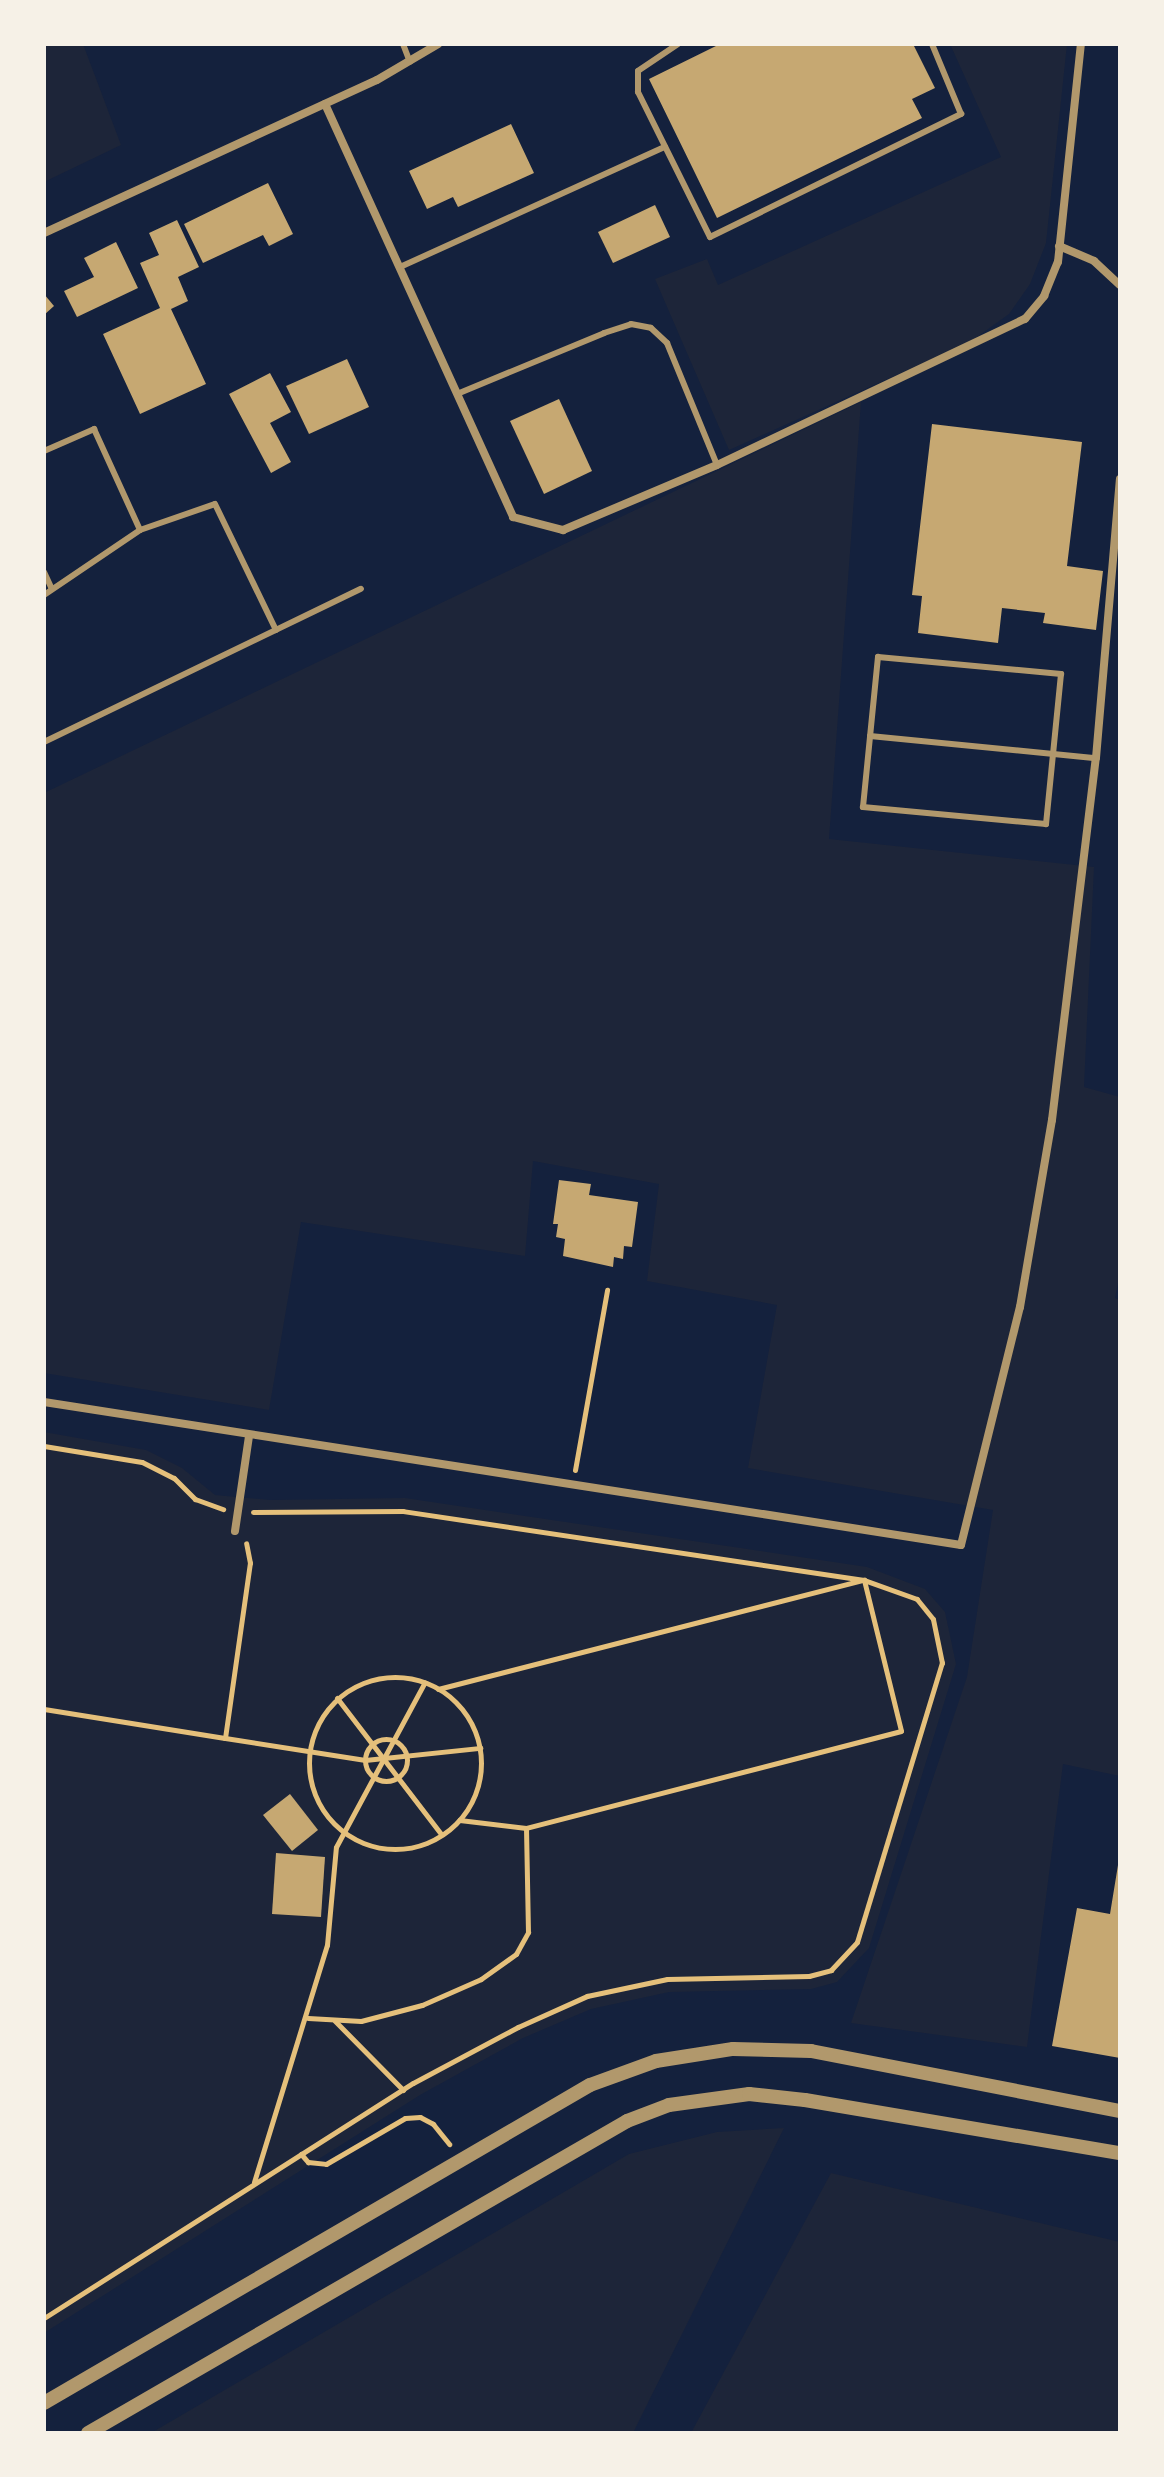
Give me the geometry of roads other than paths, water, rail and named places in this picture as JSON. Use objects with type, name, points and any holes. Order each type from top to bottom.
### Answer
[{"type":"street","points":[[44,233],[325,104],[410,62],[438,44]]},
{"type":"street","points":[[325,104],[513,517],[536,527],[563,530],[717,465],[1025,319],[1044,296],[1059,246],[1081,44]]},
{"type":"street","points":[[1059,246],[1094,261],[1120,285]]},
{"type":"street","points":[[44,1402],[961,1545],[1038,1213],[1096,758],[1120,479]]},
{"type":"street","points":[[235,1531],[249,1436]]},
{"type":"street","points":[[44,2403],[460,2158],[610,2076],[656,2061],[733,2049],[849,2055],[1120,2111]]},
{"type":"street","points":[[88,2433],[627,2121],[669,2105],[702,2097],[777,2097],[1120,2153]]},
{"type":"lane","points":[[403,44],[410,62]]},
{"type":"lane","points":[[678,44],[638,71],[638,92],[710,237],[961,114],[932,44]]},
{"type":"lane","points":[[400,267],[665,147]]},
{"type":"lane","points":[[457,394],[631,324],[651,328],[667,343],[717,465]]},
{"type":"lane","points":[[44,451],[94,429],[140,530]]},
{"type":"lane","points":[[44,595],[51,587],[140,530],[215,504],[276,630]]},
{"type":"lane","points":[[44,572],[51,587]]},
{"type":"lane","points":[[44,742],[361,589]]},
{"type":"lane","points":[[878,657],[1061,674],[1046,824],[863,807],[870,736],[878,657]]},
{"type":"lane","points":[[870,736],[1096,758]]}]
